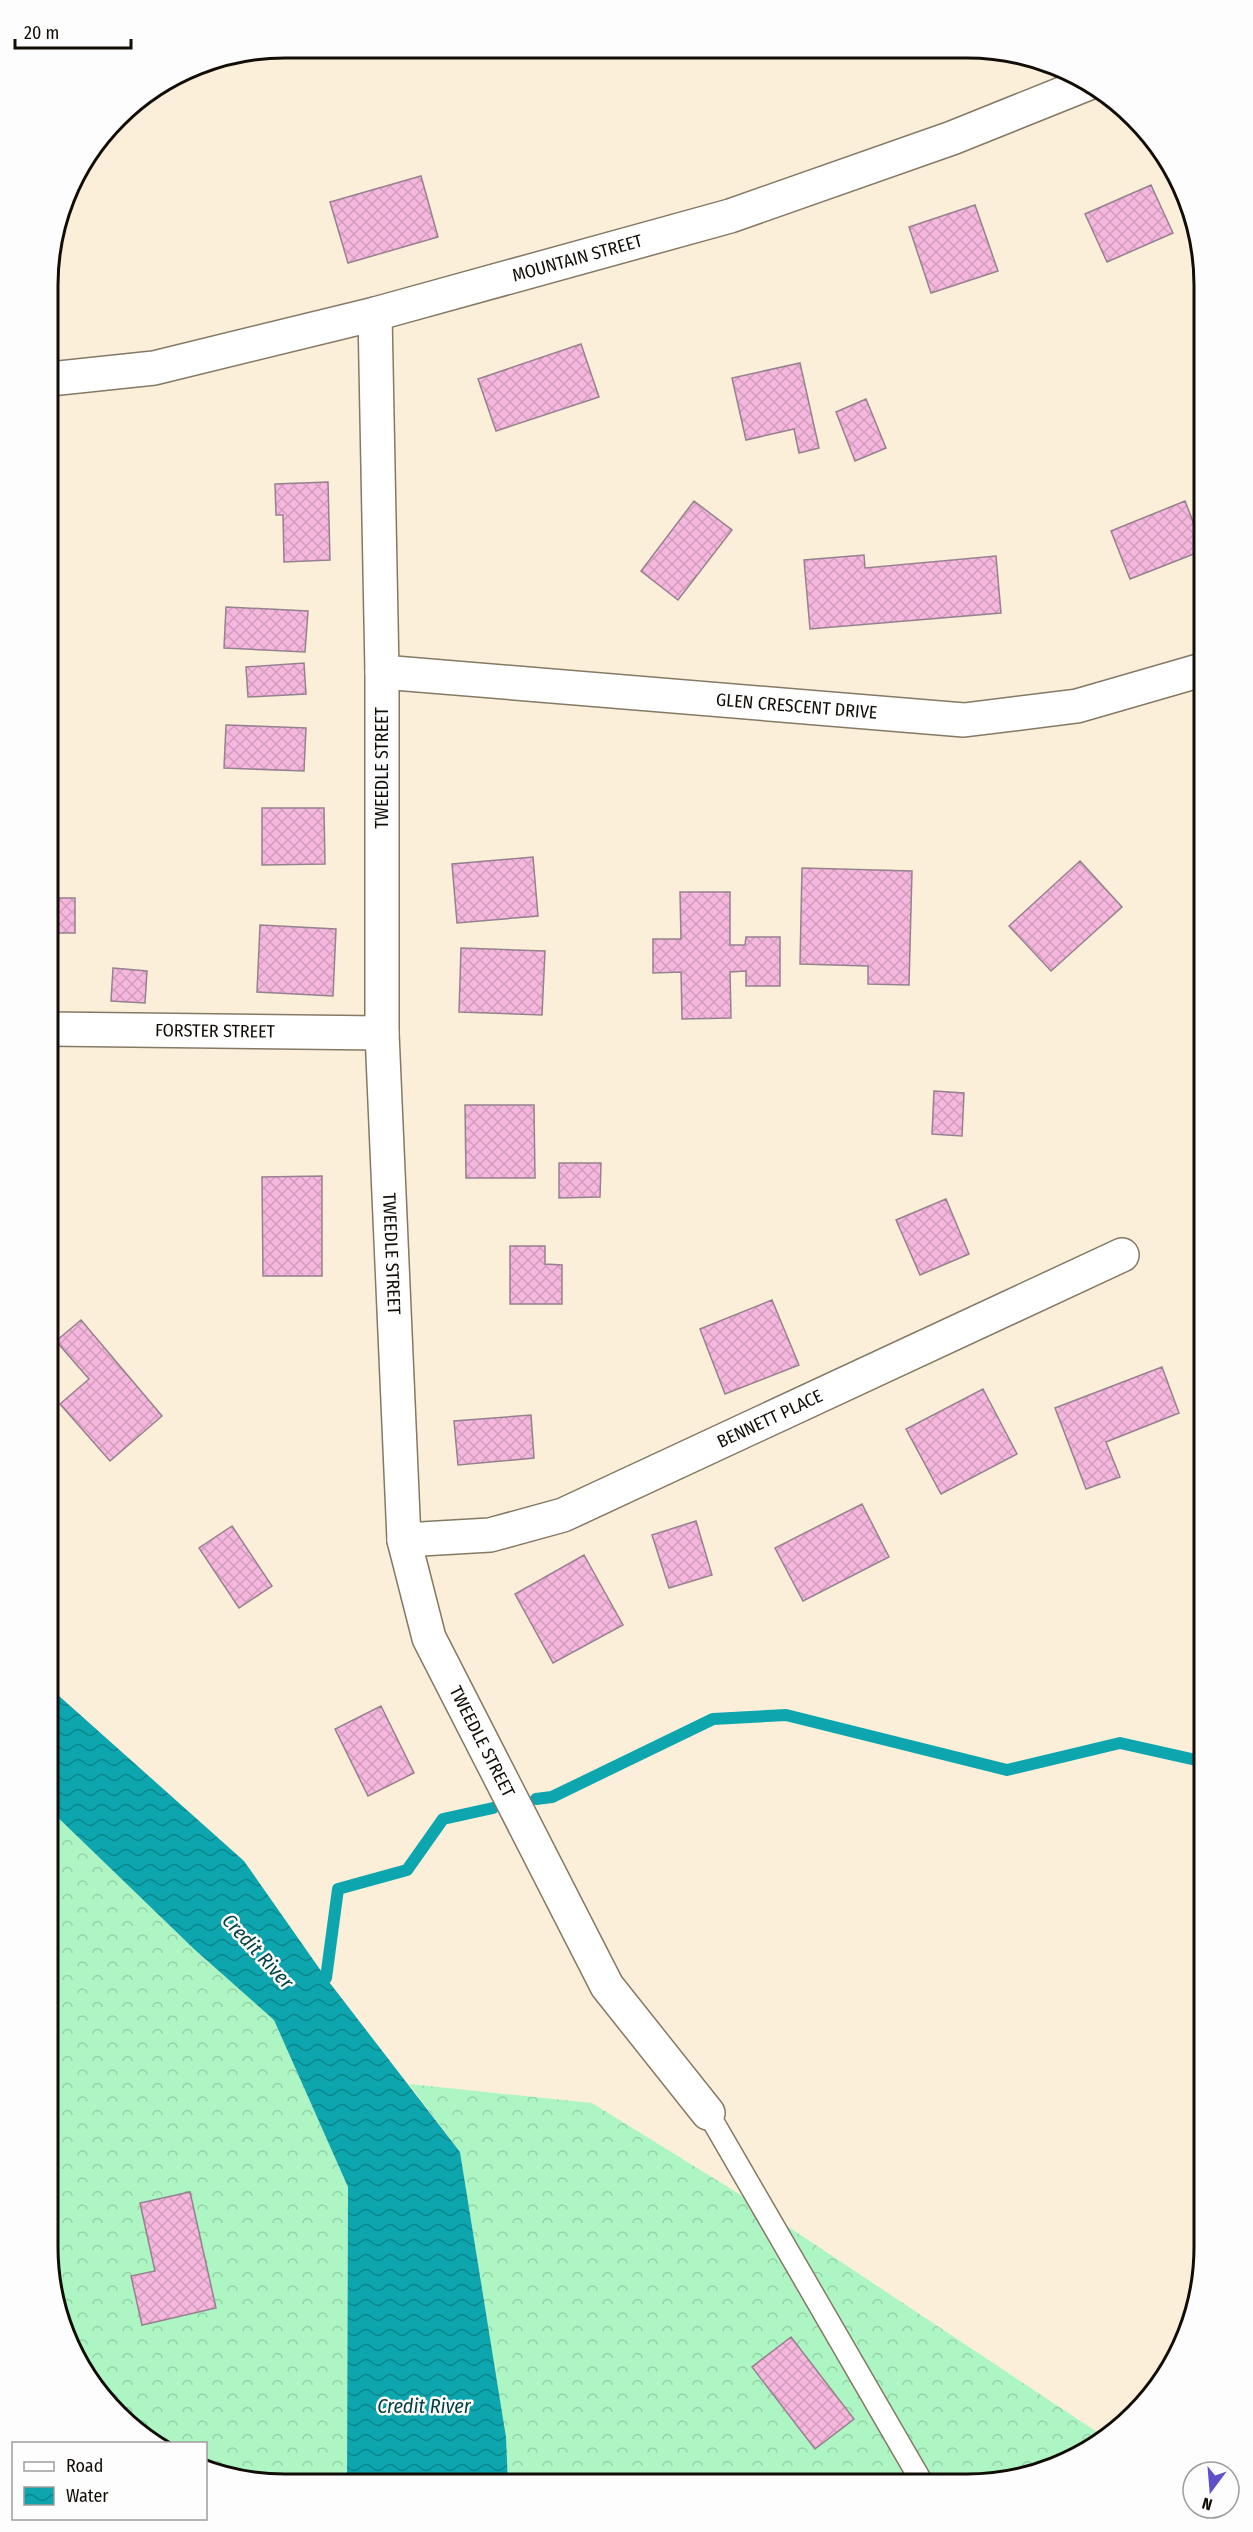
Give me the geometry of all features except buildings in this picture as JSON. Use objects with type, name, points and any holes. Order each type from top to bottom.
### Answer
[{"type":"street","name":"MOUNTAIN STREET","points":[[58,378],[154,368],[375,314],[730,216],[952,138],[1078,87]]},
{"type":"street","name":"TWEEDLE STREET","points":[[375,314],[382,672],[382,1033],[405,1540],[429,1638],[608,1986],[708,2113]]},
{"type":"street","name":"GLEN CRESCENT DRIVE","points":[[382,672],[964,720],[1077,706],[1194,672]]},
{"type":"street","name":"FORSTER STREET","points":[[58,1029],[382,1033]]},
{"type":"street","name":"BENNETT PLACE","points":[[405,1540],[490,1535],[563,1515],[1122,1255]]},
{"type":"lane","points":[[708,2113],[917,2474]]},
{"type":"green space","points":[[58,1818],[194,1949],[274,2020],[348,2187],[347,2474],[256,2472],[207,2459],[207,2442],[170,2442],[147,2427],[105,2385],[76,2333],[66,2305],[60,2276],[58,2246]]},
{"type":"green space","points":[[409,2084],[592,2103],[736,2192],[1098,2433],[1054,2456],[1026,2466],[997,2472],[967,2474],[508,2474],[506,2436],[460,2152]]},
{"type":"water","name":"Credit River","points":[[58,1695],[244,1861],[326,1978],[460,2152],[506,2437],[508,2474],[347,2474],[348,2187],[274,2020],[194,1949],[58,1818]]},
{"type":"waterway","points":[[536,1799],[552,1797],[713,1719],[786,1715],[1007,1770],[1120,1743],[1194,1760]]},
{"type":"waterway","points":[[326,1978],[338,1889],[407,1870],[443,1819],[493,1808]]}]
